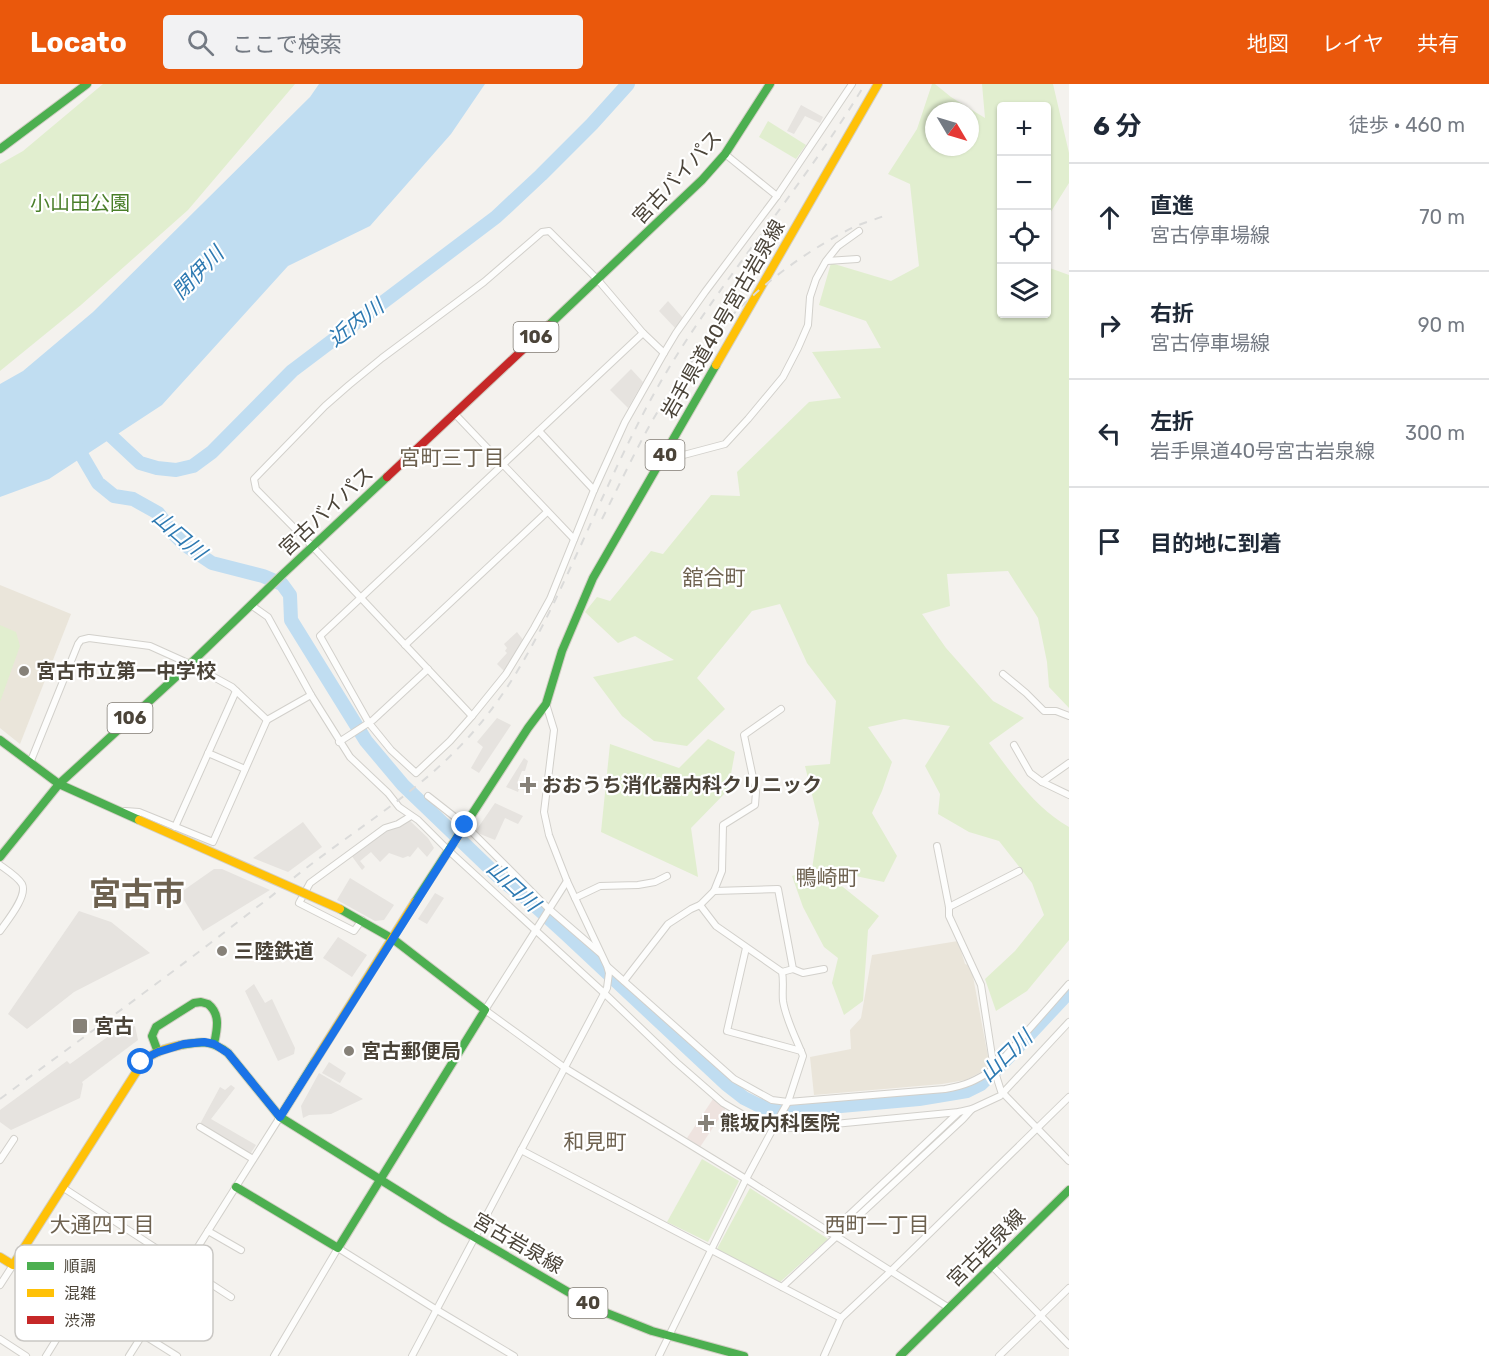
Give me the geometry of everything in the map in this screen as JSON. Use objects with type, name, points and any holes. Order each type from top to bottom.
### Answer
[{"type":"main road","points":[[0,149],[87,84]]},
{"type":"main road","name":"宮古バイパス","points":[[0,857],[59,783],[190,664],[250,604],[702,180],[725,154],[770,84]]},
{"type":"main road","name":"岩手県道40号宮古岩泉線","points":[[280,1117],[450,847],[546,704],[562,651],[593,578],[878,84]]},
{"type":"main road","points":[[0,740],[59,783],[362,920],[393,939],[485,1010],[338,1248],[236,1187]]},
{"type":"main road","points":[[158,1052],[152,1041],[153,1030],[197,1002],[207,1004],[215,1010],[217,1027],[214,1044]]},
{"type":"main road","points":[[25,1245],[136,1070],[148,1057],[194,1042],[214,1044],[228,1053],[280,1117]]},
{"type":"main road","name":"40","points":[[280,1117],[381,1179]]},
{"type":"main road","name":"宮古岩泉線","points":[[381,1179],[445,1220],[599,1310],[669,1336],[744,1356]]},
{"type":"main road","name":"宮古岩泉線","points":[[900,1356],[1069,1190]]},
{"type":"main road","points":[[0,1257],[14,1262]]},
{"type":"street","points":[[644,333],[320,636],[369,723],[391,750],[416,773],[450,741],[506,674],[550,599],[594,490],[625,422],[664,353],[705,292],[777,196],[852,84]]},
{"type":"street","points":[[725,154],[777,196]]},
{"type":"street","points":[[472,716],[256,489],[254,479],[325,406],[382,358],[484,282],[542,232],[549,231],[598,280],[664,353]]},
{"type":"street","points":[[661,461],[726,444],[748,419],[783,377],[798,348],[808,325],[810,297],[816,279],[826,261],[838,246],[859,231]]},
{"type":"street","points":[[826,261],[857,259]]},
{"type":"street","points":[[454,413],[574,539]]},
{"type":"street","points":[[539,431],[594,490]]},
{"type":"street","points":[[405,645],[547,512]]},
{"type":"street","points":[[250,604],[268,617],[310,695],[339,742],[359,767],[388,793],[399,807],[450,847],[605,991],[676,1062],[723,1103],[747,1117],[794,1128],[972,1109],[1000,1096],[1069,1022]]},
{"type":"street","points":[[30,763],[78,644],[81,640],[89,638],[150,646],[190,664],[232,687],[267,720]]},
{"type":"street","points":[[339,742],[369,723],[428,669]]},
{"type":"street","points":[[1003,674],[1044,711],[1056,711],[1069,716]]},
{"type":"street","points":[[175,827],[236,692]]},
{"type":"street","points":[[115,810],[139,812],[213,842],[267,720],[310,695]]},
{"type":"street","points":[[546,704],[554,730],[544,812],[549,835],[567,881],[608,969],[734,1079],[772,1100],[788,1102],[945,1089],[966,1085],[994,1069],[1069,984]]},
{"type":"street","points":[[624,981],[668,924],[700,905],[714,891],[722,871],[723,825],[755,805],[756,792],[744,735],[781,709]]},
{"type":"street","points":[[1014,745],[1030,773],[1042,782],[1069,795]]},
{"type":"street","points":[[208,753],[245,769]]},
{"type":"street","points":[[1042,782],[1069,763]]},
{"type":"street","points":[[428,796],[464,827],[548,910],[602,956]]},
{"type":"street","points":[[362,920],[354,931],[299,903],[310,883],[385,828],[398,824],[411,816]]},
{"type":"street","points":[[937,846],[949,916],[981,985],[994,1069],[1002,1092],[1069,1161]]},
{"type":"street","points":[[0,865],[22,884],[24,892],[0,932]]},
{"type":"street","points":[[949,907],[1019,871]]},
{"type":"street","points":[[575,898],[600,886],[638,885],[655,882],[668,876]]},
{"type":"street","points":[[567,881],[485,1010],[565,1068],[746,1179],[949,1308]]},
{"type":"street","points":[[714,891],[778,889],[794,969]]},
{"type":"street","points":[[659,1356],[746,1179],[788,1102],[803,1056],[786,1016],[782,972],[716,926],[700,905]]},
{"type":"street","points":[[746,948],[727,1031],[801,1051]]},
{"type":"street","points":[[412,1356],[605,991],[608,969]]},
{"type":"street","points":[[782,972],[794,969],[803,973],[824,969]]},
{"type":"street","points":[[824,1356],[841,1318],[1069,1097]]},
{"type":"street","points":[[782,1287],[972,1109]]},
{"type":"street","points":[[830,1233],[959,1112]]},
{"type":"street","points":[[199,1245],[280,1117]]},
{"type":"street","points":[[200,1127],[253,1159]]},
{"type":"street","points":[[0,1161],[14,1139]]},
{"type":"street","points":[[521,1150],[841,1318]]},
{"type":"street","points":[[62,1186],[152,1245]]},
{"type":"street","points":[[208,1231],[241,1250]]},
{"type":"street","points":[[274,1356],[338,1248],[511,1355]]},
{"type":"street","points":[[0,1285],[14,1262]]},
{"type":"street","points":[[992,1266],[1069,1345]]},
{"type":"street","points":[[213,1285],[231,1297]]},
{"type":"street","points":[[999,1356],[1069,1287]]},
{"type":"street","points":[[0,1339],[26,1356]]},
{"type":"street","points":[[46,1356],[55,1341]]},
{"type":"street","points":[[129,1356],[138,1341]]},
{"type":"street","points":[[152,1341],[177,1356]]},
{"type":"shaded area","points":[[801,105],[823,117],[820,123],[805,116],[794,134],[787,131]]},
{"type":"shaded area","points":[[668,301],[683,318],[676,329],[659,311]]},
{"type":"shaded area","points":[[631,369],[643,382],[628,408],[610,390]]},
{"type":"shaded area","name":"宮古市立第一中学校","points":[[0,585],[71,614],[20,744],[0,728]]},
{"type":"shaded area","points":[[517,632],[524,641],[505,672],[497,664],[507,653],[504,644]]},
{"type":"shaded area","points":[[497,718],[511,725],[479,773],[471,768],[483,747],[477,742]]},
{"type":"shaded area","points":[[524,758],[528,761],[517,783],[520,786],[518,792],[506,787]]},
{"type":"shaded area","points":[[495,803],[523,816],[518,824],[505,818],[495,840],[475,832]]},
{"type":"shaded area","points":[[409,820],[428,838],[434,848],[427,857],[418,847],[410,857],[403,858],[389,853],[380,862],[371,852],[360,861],[365,867],[362,870],[351,855],[385,831]]},
{"type":"shaded area","points":[[303,822],[322,847],[288,872],[253,858]]},
{"type":"shaded area","points":[[214,869],[222,869],[270,890],[203,931],[184,900],[184,890]]},
{"type":"shaded area","points":[[350,878],[394,905],[384,920],[375,921],[337,900]]},
{"type":"shaded area","points":[[435,893],[444,898],[427,924],[418,919]]},
{"type":"shaded area","points":[[79,911],[111,922],[150,953],[74,992],[27,1029],[8,1014]]},
{"type":"shaded area","points":[[338,937],[367,955],[352,977],[323,958]]},
{"type":"shaded area","points":[[958,941],[965,964],[971,966],[990,1067],[966,1080],[942,1084],[814,1095],[810,1057],[851,1049],[850,1030],[861,1018],[872,955]]},
{"type":"shaded area","points":[[254,984],[265,1003],[272,999],[295,1048],[294,1054],[278,1061],[245,991]]},
{"type":"shaded area","points":[[135,1026],[138,1040],[82,1082],[80,1098],[11,1130],[0,1122],[0,1110],[67,1061],[70,1064],[113,1033]]},
{"type":"shaded area","points":[[329,1062],[346,1073],[340,1083],[322,1073]]},
{"type":"shaded area","points":[[319,1073],[363,1099],[331,1114],[309,1115],[303,1118],[301,1106]]},
{"type":"shaded area","points":[[231,1085],[235,1088],[211,1119],[256,1145],[249,1156],[200,1124],[220,1087],[225,1090]]},
{"type":"shaded area","name":"熊坂内科医院","points":[[713,1099],[726,1108],[700,1147],[687,1138]]},
{"type":"green space","name":"小山田公園","points":[[103,84],[295,84],[188,210],[81,305],[0,371],[0,164],[23,151]]},
{"type":"green space","points":[[932,84],[959,102],[926,102]]},
{"type":"green space","points":[[982,84],[1053,84],[1069,153],[1069,183],[1051,212],[1051,102],[997,102],[997,318],[1051,318],[1051,268],[1069,275],[1069,708],[1049,687],[1047,662],[1038,618],[1008,571],[947,574],[950,606],[922,614],[946,648],[993,701],[1024,718],[989,743],[1035,800],[1069,827],[1069,940],[1027,991],[996,1011],[985,979],[1015,951],[1044,915],[1032,883],[999,841],[969,832],[938,814],[940,794],[925,766],[950,726],[904,719],[868,727],[892,762],[872,813],[897,856],[884,882],[846,874],[838,883],[879,916],[868,930],[863,1001],[844,1015],[832,983],[838,958],[824,947],[803,907],[792,876],[812,869],[819,823],[805,766],[830,764],[836,701],[807,663],[780,604],[752,611],[697,678],[725,709],[687,746],[654,741],[622,716],[593,677],[674,660],[635,636],[618,643],[585,612],[597,597],[610,601],[651,551],[663,554],[711,495],[740,496],[737,472],[809,402],[841,398],[812,352],[881,348],[866,321],[819,305],[831,263],[891,281],[919,266],[910,184],[888,174],[917,129],[925,105],[925,156],[979,156],[979,114],[985,118]]},
{"type":"green space","points":[[768,121],[806,145],[796,159],[759,137]]},
{"type":"green space","points":[[0,625],[16,632],[20,646],[0,702]]},
{"type":"green space","points":[[708,739],[735,752],[728,790],[691,828],[698,877],[601,832],[610,744],[679,768]]},
{"type":"green space","points":[[702,1159],[739,1181],[708,1242],[667,1222]]},
{"type":"green space","points":[[750,1188],[828,1239],[779,1283],[717,1249]]},
{"type":"water","name":"閉伊川","points":[[319,84],[485,84],[451,134],[370,226],[288,266],[162,405],[49,479],[0,497],[0,384],[23,371],[93,312],[310,97]]},
{"type":"waterway","name":"近内川","points":[[101,423],[109,434],[140,463],[176,470],[193,466],[212,452],[292,371],[496,217],[592,124],[628,84]]},
{"type":"waterway","name":"山口川","points":[[74,442],[98,483],[114,496],[133,499],[158,513],[185,545],[212,563],[263,576],[282,584],[290,595],[291,620],[366,741],[403,785],[504,882],[531,902],[726,1084],[744,1098],[770,1109],[796,1110],[919,1099],[967,1091],[981,1084],[997,1069],[1069,992]]},
{"type":"railway","points":[[0,1099],[194,956],[408,792],[465,741],[497,703],[535,640],[623,453],[660,383],[709,307],[815,160],[865,84]]},
{"type":"railway","points":[[602,519],[661,406],[679,378],[722,326],[771,280],[798,260],[856,226],[886,215]]},
{"type":"traffic: fast","points":[[0,149],[87,84]]},
{"type":"traffic: fast","points":[[549,325],[702,180],[725,154],[770,84]]},
{"type":"traffic: fast","points":[[415,902],[546,704],[562,651],[593,578],[716,365]]},
{"type":"traffic: fast","points":[[0,857],[59,784],[190,664],[387,477]]},
{"type":"traffic: fast","points":[[0,740],[59,784],[139,820]]},
{"type":"traffic: fast","points":[[236,1187],[338,1248],[485,1010],[393,939],[340,909]]},
{"type":"traffic: fast","points":[[158,1052],[152,1036],[156,1027],[194,1003],[208,1004],[215,1012],[217,1023],[214,1044]]},
{"type":"traffic: fast","points":[[181,1045],[206,1043],[217,1046],[228,1053],[280,1117]]},
{"type":"traffic: fast","points":[[315,1061],[280,1117],[445,1220],[599,1310],[652,1331],[744,1356]]},
{"type":"traffic: fast","points":[[900,1356],[1069,1190]]},
{"type":"traffic: slow","points":[[716,365],[878,84]]},
{"type":"traffic: slow","points":[[139,820],[340,909]]},
{"type":"traffic: slow","points":[[315,1061],[415,902]]},
{"type":"traffic: slow","points":[[26,1245],[142,1063],[155,1053],[181,1045]]},
{"type":"traffic: slow","points":[[0,1257],[13,1265],[15,1262]]},
{"type":"traffic: jam","points":[[387,477],[549,325]]},
{"type":"place","name":"宮古市立第一中学校","points":[[24,671]]},
{"type":"place","name":"おおうち消化器内科クリニック","points":[[528,785]]},
{"type":"place","name":"三陸鉄道","points":[[222,951]]},
{"type":"place","name":"宮古","points":[[80,1026]]},
{"type":"place","name":"宮古郵便局","points":[[349,1051]]},
{"type":"place","name":"熊坂内科医院","points":[[706,1123]]},
{"type":"district","name":"宮町三丁目","points":[[452,458]]},
{"type":"district","name":"舘合町","points":[[714,578]]},
{"type":"district","name":"鴨崎町","points":[[827,878]]},
{"type":"district","name":"宮古市","points":[[137,894]]},
{"type":"district","name":"和見町","points":[[595,1142]]},
{"type":"district","name":"大通四丁目","points":[[102,1225]]},
{"type":"district","name":"西町一丁目","points":[[877,1225]]},
{"type":"route","points":[[141,1062],[158,1052],[184,1044],[194,1042],[214,1044],[228,1053],[280,1117],[465,825]]}]
